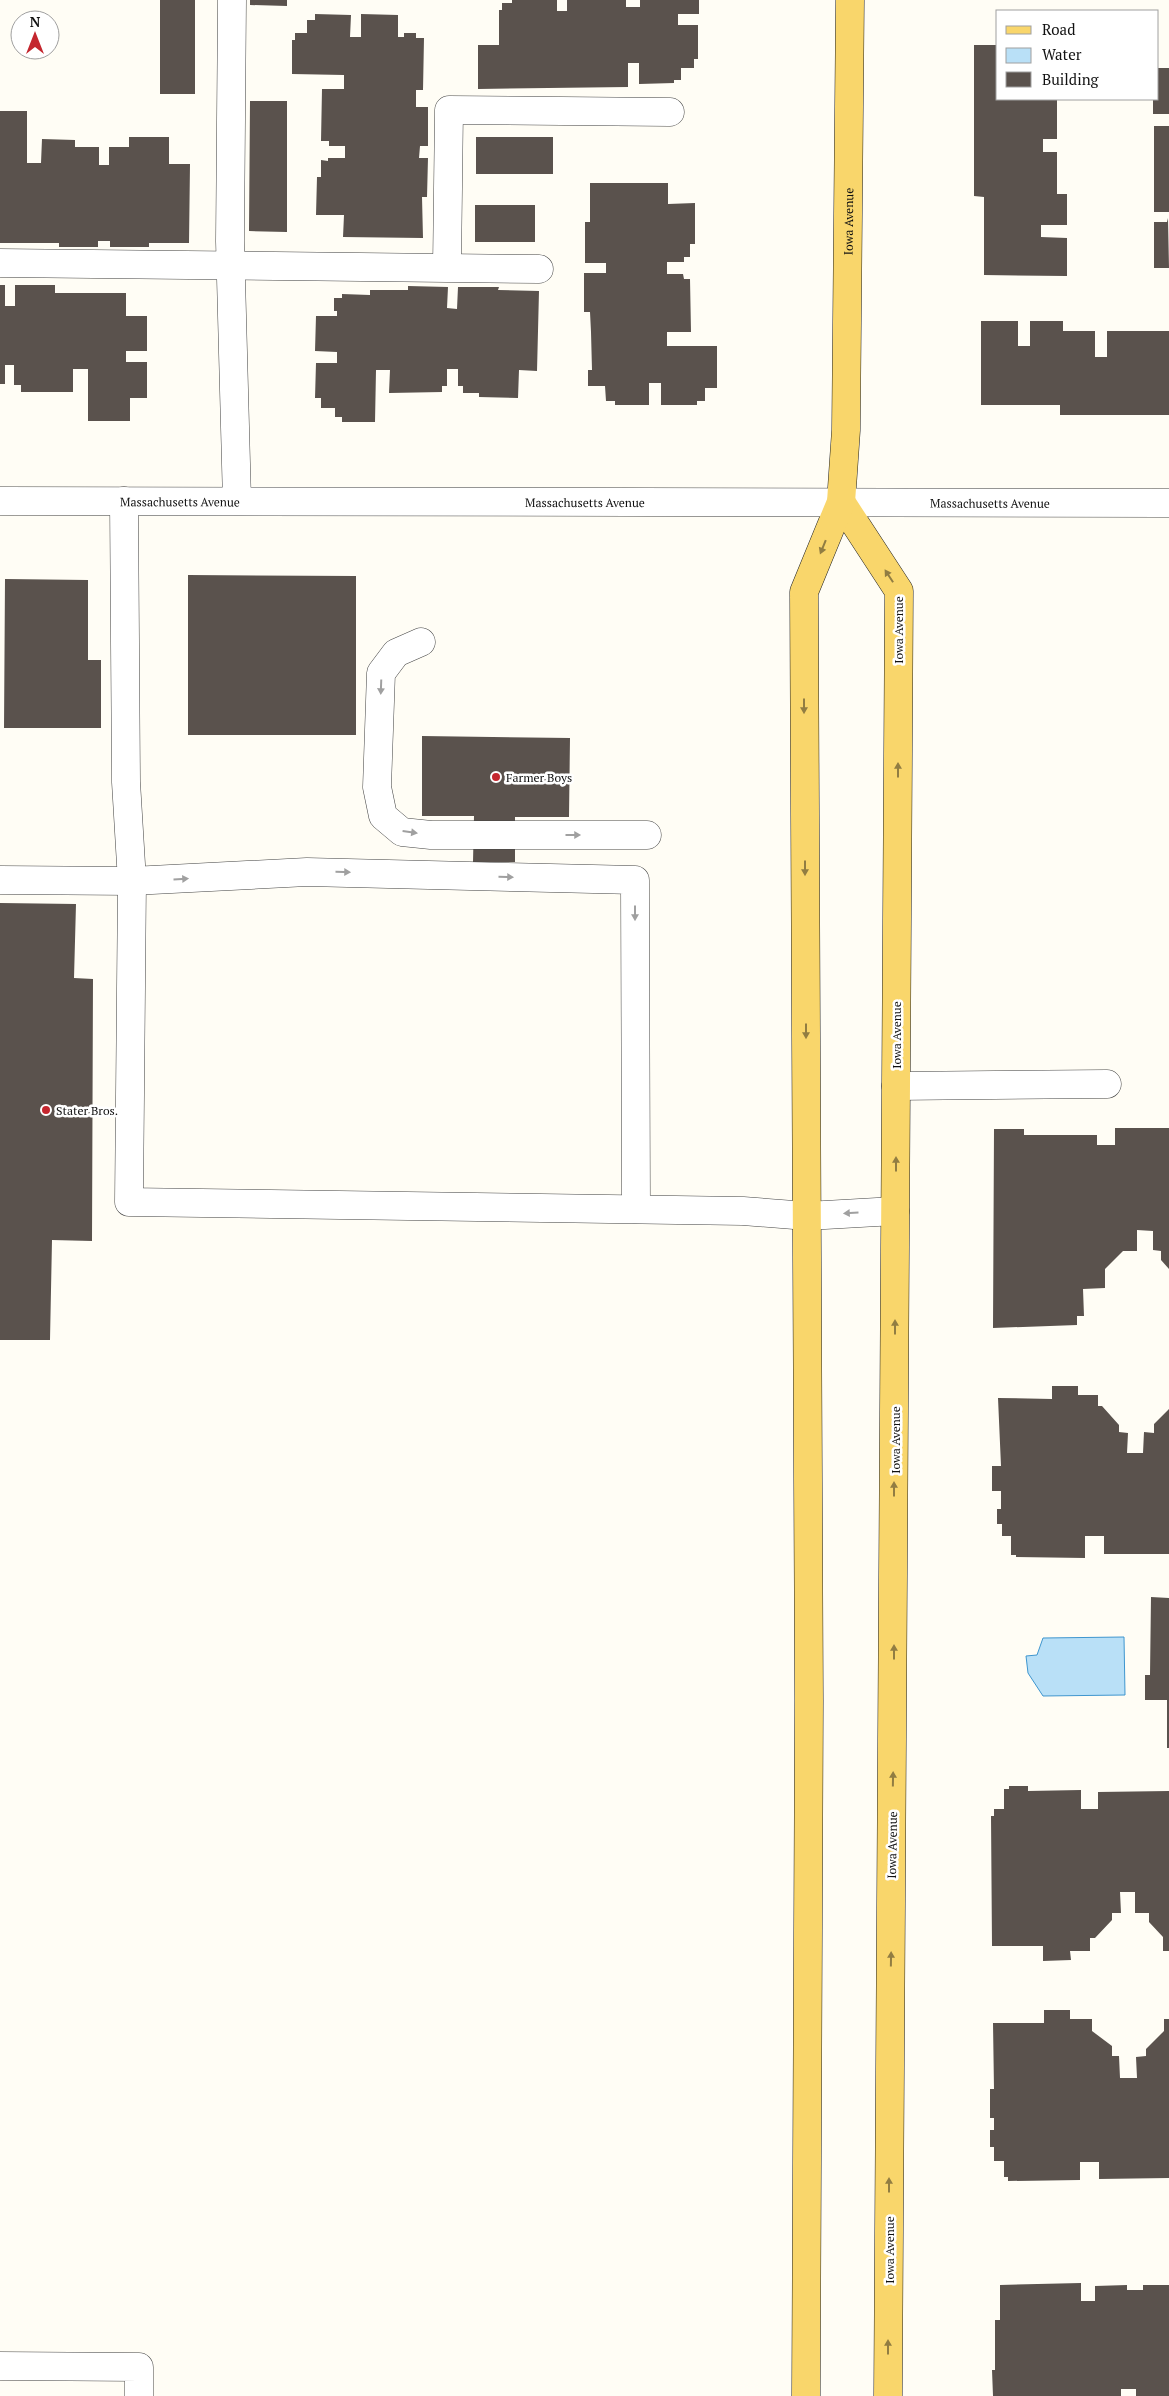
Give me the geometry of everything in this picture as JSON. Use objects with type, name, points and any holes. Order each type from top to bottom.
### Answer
[{"type":"main road","name":"Iowa Avenue","points":[[806,2396],[809,1700],[804,592],[841,502],[846,430],[850,0]]},
{"type":"main road","name":"Iowa Avenue","points":[[841,502],[899,592],[888,2396]]},
{"type":"street","points":[[232,0],[232,265],[237,501]]},
{"type":"street","points":[[447,267],[449,110],[670,112]]},
{"type":"street","points":[[0,262],[539,268]]},
{"type":"street","name":"Massachusetts Avenue","points":[[0,501],[1169,503]]},
{"type":"street","points":[[124,501],[126,782],[132,881],[129,1202],[743,1211],[807,1216],[895,1211]]},
{"type":"street","points":[[421,642],[396,653],[381,673],[377,787],[383,816],[402,832],[431,835],[647,835]]},
{"type":"street","points":[[0,880],[132,881],[306,872],[635,880],[636,1209]]},
{"type":"street","points":[[896,1086],[1107,1084]]},
{"type":"street","points":[[0,2366],[139,2367],[139,2396]]},
{"type":"water","points":[[1124,1637],[1125,1695],[1043,1696],[1028,1673],[1026,1656],[1037,1655],[1043,1638]]},
{"type":"building","points":[[160,0],[195,0],[195,94],[160,94]]},
{"type":"building","points":[[250,0],[287,0],[287,6],[250,5]]},
{"type":"building","points":[[512,0],[557,0],[557,11],[567,11],[567,0],[626,0],[626,7],[640,7],[640,0],[699,0],[699,14],[678,14],[678,25],[698,25],[698,59],[694,59],[694,68],[681,68],[681,80],[674,80],[674,83],[639,84],[639,63],[628,63],[628,87],[478,89],[478,45],[499,45],[499,10],[502,10],[502,3],[512,3]]},
{"type":"building","points":[[315,14],[351,15],[350,37],[361,37],[361,14],[398,15],[398,37],[404,37],[404,33],[416,33],[416,38],[424,38],[423,90],[416,90],[416,107],[428,107],[428,146],[420,146],[419,158],[428,158],[427,197],[422,197],[423,238],[343,237],[344,215],[316,215],[317,177],[321,177],[321,160],[328,161],[328,158],[345,158],[345,146],[329,146],[329,141],[321,141],[322,89],[344,89],[344,75],[292,74],[292,40],[295,40],[295,33],[307,33],[307,20],[315,20]]},
{"type":"building","points":[[974,45],[996,45],[996,100],[1057,100],[1057,139],[1043,139],[1043,152],[1057,152],[1057,194],[1067,194],[1067,225],[1041,225],[1041,237],[1067,238],[1067,276],[984,275],[984,197],[974,196]]},
{"type":"building","points":[[1159,68],[1169,68],[1169,114],[1153,114],[1153,100],[1159,100]]},
{"type":"building","points":[[250,101],[287,101],[287,232],[249,231]]},
{"type":"building","points":[[0,111],[27,111],[27,163],[41,163],[42,139],[75,140],[75,147],[99,147],[99,165],[109,165],[109,147],[129,147],[129,137],[169,137],[169,164],[190,164],[189,243],[149,243],[149,247],[110,247],[110,241],[98,241],[98,247],[59,247],[59,243],[0,243]]},
{"type":"building","points":[[1154,126],[1169,126],[1169,212],[1154,212]]},
{"type":"building","points":[[476,137],[553,137],[553,174],[476,174]]},
{"type":"building","points":[[590,183],[668,183],[668,204],[695,203],[695,244],[690,244],[690,257],[684,257],[684,262],[667,262],[667,274],[683,274],[684,279],[690,279],[691,332],[667,332],[667,346],[717,346],[717,388],[705,388],[705,401],[697,401],[697,405],[661,405],[661,383],[649,383],[649,405],[615,405],[615,401],[606,401],[605,386],[588,386],[588,370],[592,370],[591,332],[590,312],[584,312],[584,273],[606,273],[606,263],[585,263],[585,222],[590,222]]},
{"type":"building","points":[[475,205],[535,205],[535,242],[475,242]]},
{"type":"building","points":[[1168,218],[1169,268],[1154,268],[1154,222],[1167,222]]},
{"type":"building","points":[[0,285],[5,285],[5,306],[15,306],[15,285],[55,285],[55,293],[126,293],[126,316],[147,316],[147,351],[126,351],[126,362],[147,362],[147,398],[130,398],[130,421],[88,421],[88,369],[73,369],[73,392],[21,392],[21,385],[14,385],[14,365],[5,365],[5,384],[0,384]]},
{"type":"building","points":[[408,286],[448,287],[447,308],[457,309],[458,287],[499,287],[498,290],[539,291],[537,371],[519,370],[518,398],[479,397],[479,393],[463,393],[463,386],[458,386],[458,369],[447,369],[447,386],[442,386],[442,392],[389,393],[390,370],[376,370],[375,422],[342,422],[342,417],[335,417],[335,408],[321,408],[321,398],[315,398],[316,363],[337,363],[337,352],[315,351],[316,316],[337,316],[337,311],[334,311],[334,298],[342,298],[342,294],[370,295],[370,290],[408,290]]},
{"type":"building","points":[[981,321],[1018,321],[1018,346],[1030,346],[1030,321],[1063,321],[1063,331],[1095,331],[1095,357],[1107,357],[1107,331],[1169,331],[1169,415],[1060,415],[1060,405],[981,405]]},
{"type":"building","points":[[188,575],[356,576],[356,735],[188,735]]},
{"type":"building","points":[[5,579],[88,580],[88,660],[101,660],[101,728],[4,728]]},
{"type":"building","name":"Farmer Boys","points":[[422,736],[570,738],[569,817],[515,817],[515,862],[473,862],[474,816],[422,816]]},
{"type":"building","name":"Stater Bros.","points":[[0,903],[76,904],[74,978],[93,979],[92,1241],[52,1240],[50,1340],[0,1340]]},
{"type":"building","points":[[1115,1128],[1169,1128],[1169,1269],[1161,1260],[1161,1251],[1153,1250],[1153,1231],[1137,1230],[1137,1251],[1123,1251],[1105,1269],[1105,1288],[1083,1289],[1084,1316],[1077,1316],[1077,1325],[993,1328],[994,1129],[1024,1129],[1024,1135],[1097,1135],[1097,1145],[1115,1145]]},
{"type":"building","points":[[1052,1386],[1078,1386],[1078,1395],[1098,1395],[1098,1406],[1102,1406],[1119,1425],[1119,1432],[1128,1433],[1127,1453],[1143,1453],[1144,1432],[1154,1433],[1154,1424],[1169,1409],[1169,1554],[1104,1554],[1104,1536],[1085,1536],[1085,1558],[1016,1557],[1016,1555],[1011,1555],[1011,1536],[1002,1536],[1002,1524],[997,1524],[997,1509],[1001,1509],[1001,1491],[992,1491],[992,1466],[1001,1466],[998,1398],[1052,1399]]},
{"type":"building","points":[[1151,1597],[1169,1598],[1169,1748],[1167,1748],[1167,1700],[1145,1700],[1145,1675],[1150,1675]]},
{"type":"building","points":[[1009,1786],[1028,1786],[1028,1791],[1081,1790],[1081,1809],[1098,1809],[1098,1792],[1169,1791],[1169,1951],[1163,1951],[1163,1937],[1149,1922],[1149,1913],[1135,1913],[1135,1892],[1120,1892],[1121,1913],[1112,1913],[1112,1920],[1095,1938],[1090,1938],[1090,1951],[1070,1951],[1071,1960],[1043,1961],[1043,1946],[992,1946],[991,1816],[994,1816],[994,1809],[1004,1809],[1004,1789],[1009,1789]]},
{"type":"building","points":[[1044,2010],[1070,2010],[1070,2019],[1092,2019],[1092,2031],[1112,2046],[1112,2056],[1119,2056],[1120,2078],[1137,2078],[1136,2057],[1146,2056],[1146,2049],[1164,2031],[1164,2019],[1169,2019],[1169,2178],[1099,2179],[1099,2162],[1080,2162],[1080,2180],[1008,2181],[1008,2177],[1004,2177],[1004,2161],[994,2161],[994,2147],[990,2147],[990,2130],[994,2130],[994,2118],[990,2118],[990,2089],[994,2089],[993,2023],[1044,2023]]},
{"type":"building","points":[[1081,2283],[1081,2301],[1095,2301],[1095,2286],[1127,2285],[1127,2290],[1143,2290],[1143,2285],[1169,2285],[1169,2396],[1136,2396],[1136,2389],[1121,2389],[1121,2396],[993,2396],[992,2370],[995,2370],[995,2320],[1000,2320],[1000,2285]]},
{"type":"place","name":"Farmer Boys","points":[[496,777]]},
{"type":"place","name":"Stater Bros.","points":[[46,1110]]}]
